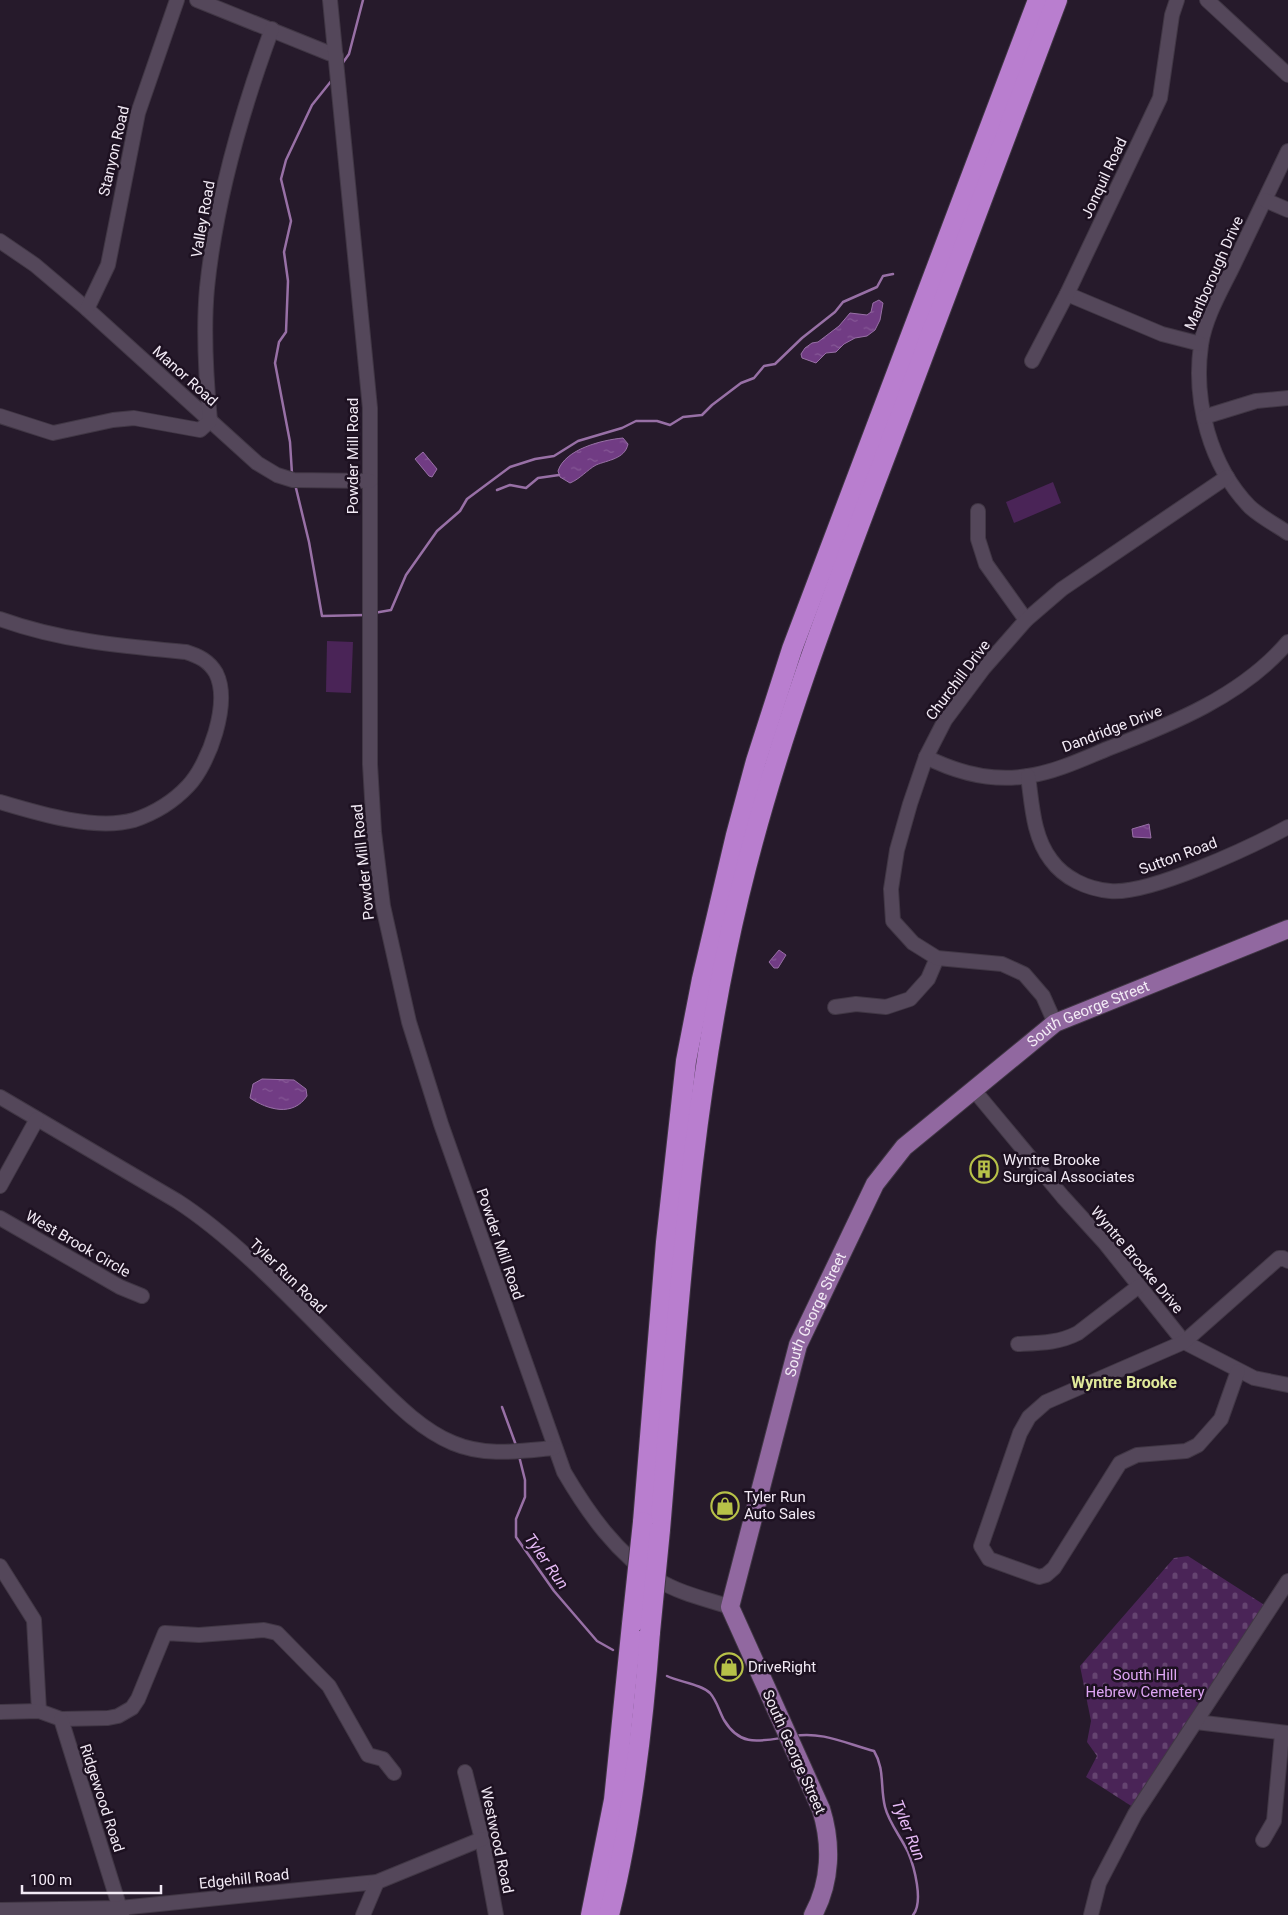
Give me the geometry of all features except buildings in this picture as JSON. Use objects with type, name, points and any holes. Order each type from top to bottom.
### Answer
[{"type":"highway","points":[[651,1526],[666,1242],[686,1061],[704,970],[736,834],[756,761],[792,649],[1038,0]]},
{"type":"highway","points":[[591,1915],[614,1800],[641,1628],[700,1104],[721,984],[739,897],[778,753],[816,638],[1057,0]]},
{"type":"highway","points":[[609,1915],[631,1807],[645,1699],[641,1628]]},
{"type":"main road","name":"South George Street","points":[[813,1915],[824,1890],[828,1866],[827,1828],[821,1809],[730,1607],[798,1345],[844,1246],[875,1184],[904,1147],[973,1088],[1055,1023],[1288,929]]},
{"type":"street","name":"Stanyon Road","points":[[87,309],[108,265],[138,113],[177,0]]},
{"type":"street","points":[[197,0],[272,29],[337,59]]},
{"type":"street","name":"Powder Mill Road","points":[[330,0],[371,423],[370,764],[374,832],[383,906],[409,1022],[441,1124],[564,1472],[595,1521],[634,1562],[674,1588],[730,1607]]},
{"type":"street","name":"Jonquil Road","points":[[1032,362],[1067,294],[1160,98],[1172,15],[1177,0]]},
{"type":"street","points":[[1207,0],[1288,75]]},
{"type":"street","name":"Valley Road","points":[[210,421],[207,359],[207,289],[212,255],[231,156],[249,92],[272,29]]},
{"type":"street","name":"Marlborough Drive","points":[[1288,151],[1213,308],[1201,344],[1199,384],[1204,417],[1213,448],[1227,477],[1251,507],[1288,533]]},
{"type":"street","points":[[1265,200],[1288,210]]},
{"type":"street","name":"Manor Road","points":[[0,241],[35,265],[87,309],[257,463],[277,475],[297,480],[370,481]]},
{"type":"street","points":[[1067,294],[1162,334],[1201,344]]},
{"type":"street","points":[[1204,417],[1256,401],[1288,398]]},
{"type":"street","points":[[0,416],[53,433],[112,420],[134,418],[200,430],[210,421]]},
{"type":"street","name":"Churchill Drive","points":[[1055,1023],[1043,996],[1024,974],[1002,964],[937,958],[913,943],[893,922],[892,898],[898,850],[926,757],[946,720],[983,669],[1026,620],[1062,589],[1227,477]]},
{"type":"street","points":[[978,511],[978,539],[986,564],[1026,620]]},
{"type":"street","points":[[0,619],[36,631],[73,640],[109,646],[186,652],[205,660],[216,675],[221,698],[218,721],[209,753],[196,776],[176,798],[154,812],[132,820],[103,823],[56,817],[0,802]]},
{"type":"street","name":"Dandridge Drive","points":[[926,757],[955,771],[984,777],[1028,776],[1083,759],[1178,721],[1245,681],[1288,642]]},
{"type":"street","name":"Sutton Road","points":[[1028,776],[1036,829],[1050,859],[1067,878],[1110,892],[1144,887],[1247,848],[1288,828]]},
{"type":"street","points":[[835,1008],[856,1004],[886,1006],[910,999],[928,979],[937,958]]},
{"type":"street","name":"Wyntre Brooke Drive","points":[[973,1088],[1184,1342],[1254,1378],[1288,1385]]},
{"type":"street","name":"Tyler Run Road","points":[[0,1097],[168,1196],[204,1220],[260,1270],[406,1412],[438,1435],[454,1444],[481,1451],[518,1452],[554,1448]]},
{"type":"street","points":[[0,1186],[37,1119]]},
{"type":"street","name":"West Brook Circle","points":[[0,1218],[120,1288],[142,1296]]},
{"type":"street","points":[[1238,1371],[1221,1418],[1198,1445],[1186,1451],[1137,1455],[1120,1463],[1054,1568],[1046,1575],[1039,1577],[989,1559],[981,1546],[1020,1433],[1030,1417],[1046,1402],[1184,1342],[1279,1258],[1288,1261]]},
{"type":"street","points":[[1018,1344],[1052,1343],[1068,1338],[1078,1333],[1139,1286]]},
{"type":"street","points":[[0,1566],[34,1620],[39,1711]]},
{"type":"street","points":[[1091,1915],[1100,1883],[1136,1814],[1288,1581]]},
{"type":"street","points":[[0,1712],[39,1711],[60,1719],[118,1716],[132,1708],[147,1679],[165,1633],[199,1635],[264,1630],[277,1633],[329,1686],[368,1755],[383,1758],[394,1773]]},
{"type":"street","name":"Ridgewood Road","points":[[60,1719],[121,1912]]},
{"type":"street","points":[[1196,1722],[1285,1733],[1274,1821],[1263,1840]]},
{"type":"street","name":"Westwood Road","points":[[465,1772],[482,1839],[496,1915]]},
{"type":"street","name":"Edgehill Road","points":[[0,1910],[121,1912],[377,1882],[482,1839]]},
{"type":"street","points":[[363,1915],[377,1882]]},
{"type":"green space","points":[[1053,482],[1061,503],[1014,523],[1006,502]]},
{"type":"green space","points":[[327,641],[353,642],[351,693],[326,692]]},
{"type":"green space","name":"South Hill Hebrew Cemetery","points":[[1188,1556],[1266,1606],[1136,1809],[1086,1777],[1097,1756],[1087,1742],[1091,1721],[1080,1666],[1174,1558]]},
{"type":"water","points":[[879,300],[883,303],[880,320],[875,330],[867,336],[855,338],[844,344],[836,352],[826,353],[816,363],[802,358],[801,354],[805,348],[812,343],[818,342],[839,326],[850,313],[867,315],[871,312],[873,303]]},
{"type":"water","points":[[623,438],[628,444],[620,456],[596,465],[570,483],[560,477],[558,471],[562,463],[576,451],[605,441]]},
{"type":"water","points":[[423,452],[437,469],[432,477],[415,459]]},
{"type":"water","points":[[1149,824],[1151,838],[1133,837],[1132,829]]},
{"type":"water","points":[[779,950],[786,955],[778,968],[774,968],[769,962]]},
{"type":"water","points":[[262,1079],[294,1080],[306,1089],[307,1096],[301,1103],[288,1109],[265,1106],[250,1098],[253,1084]]},
{"type":"waterway","points":[[342,64],[349,54],[363,0]]},
{"type":"waterway","points":[[292,474],[290,442],[275,363],[279,342],[286,332],[288,281],[284,252],[291,221],[281,179],[286,160],[312,105],[332,80]]},
{"type":"waterway","points":[[374,613],[391,610],[406,575],[437,531],[460,511],[467,499],[510,467],[535,459],[554,456],[578,441],[622,428],[636,421],[657,421],[670,425],[683,417],[702,415],[741,383],[754,378],[764,366],[775,364],[802,338],[835,312],[843,302],[877,287],[883,276],[893,274]]},
{"type":"waterway","points":[[497,490],[510,485],[526,488],[538,478],[559,475]]},
{"type":"waterway","points":[[295,484],[309,542],[322,616],[366,615]]},
{"type":"waterway","name":"Tyler Run","points":[[502,1407],[517,1448]]},
{"type":"waterway","name":"Tyler Run","points":[[519,1456],[525,1480],[525,1497],[516,1519],[516,1537],[554,1591],[597,1641],[613,1650]]},
{"type":"waterway","name":"Tyler Run","points":[[667,1676],[701,1687],[710,1693],[724,1720],[742,1738],[756,1741],[781,1738]]},
{"type":"waterway","name":"Tyler Run","points":[[794,1736],[815,1735],[874,1751],[880,1765],[887,1813],[908,1852],[913,1866],[918,1893],[918,1902],[913,1915]]},
{"type":"place","name":"Wyntre Brooke Surgical Associates","points":[[984,1169]]},
{"type":"place","name":"Tyler Run Auto Sales","points":[[725,1506]]},
{"type":"place","name":"DriveRight","points":[[729,1667]]},
{"type":"district","name":"Wyntre Brooke","points":[[1124,1382]]}]
